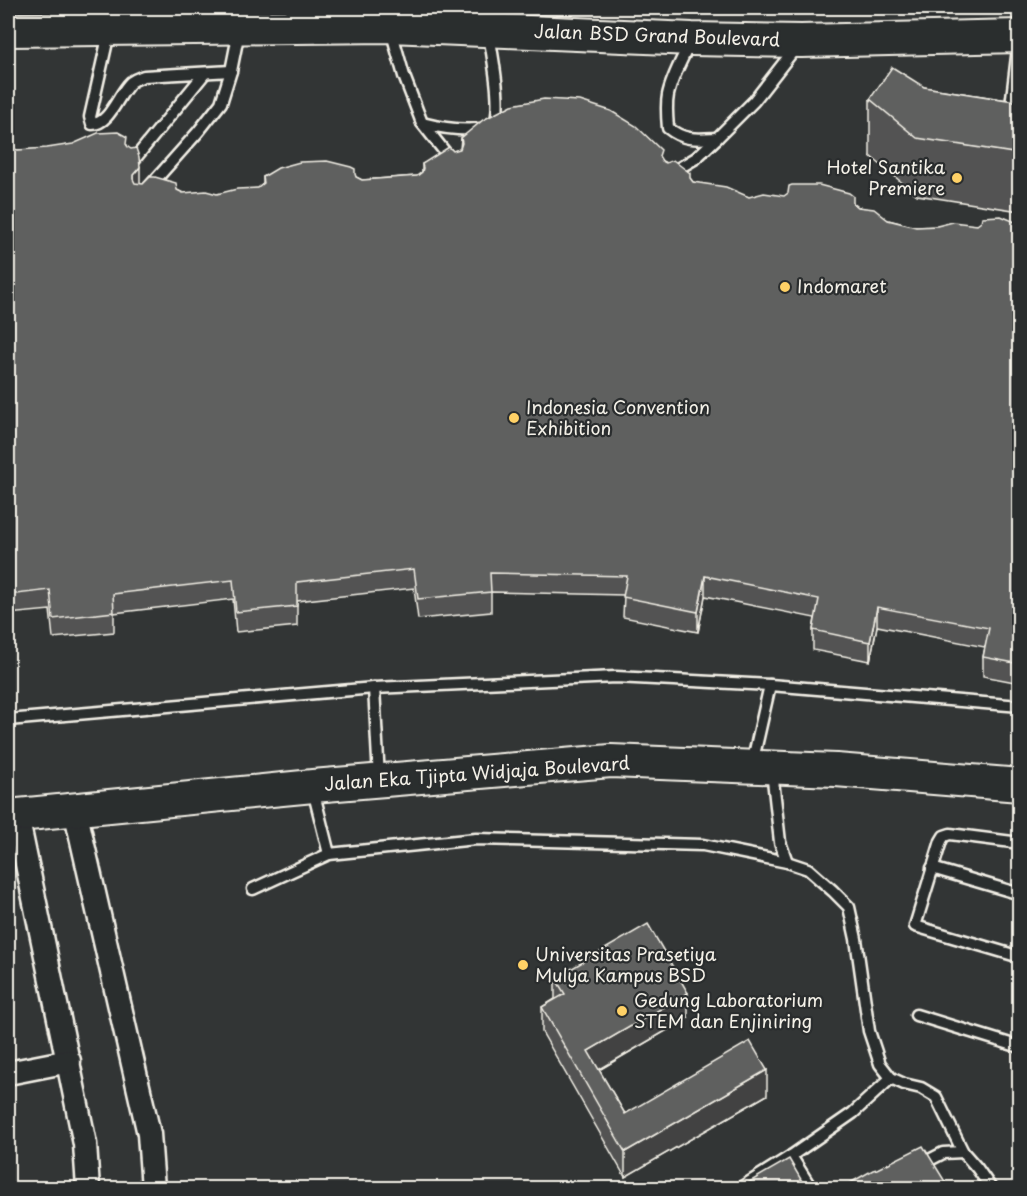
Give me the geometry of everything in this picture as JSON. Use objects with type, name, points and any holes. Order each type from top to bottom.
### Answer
[{"type":"main road","name":"Jalan BSD Grand Boulevard","points":[[8,30],[390,26],[692,39],[801,41],[1020,36]]},
{"type":"main road","name":"Jalan Eka Tjipta Widjaja Boulevard","points":[[12,816],[313,786],[611,761],[836,771],[1020,785]]},
{"type":"street","points":[[75,810],[149,1134],[153,1188]]},
{"type":"street","points":[[12,816],[16,862],[69,1061],[85,1144],[88,1188]]},
{"type":"street","points":[[8,1073],[69,1061]]},
{"type":"lane","points":[[390,26],[404,76],[422,123],[454,163]]},
{"type":"lane","points":[[140,197],[221,103],[231,71],[240,28]]},
{"type":"lane","points":[[422,123],[442,129],[493,127],[496,123],[498,102],[488,29]]},
{"type":"lane","points":[[110,30],[90,117],[92,124],[104,119],[133,80],[144,76],[231,71]]},
{"type":"lane","points":[[1009,125],[1006,102],[1020,36]]},
{"type":"lane","points":[[692,39],[668,95],[668,128],[676,135],[692,139],[717,138]]},
{"type":"lane","points":[[666,175],[696,158],[717,138],[754,101],[801,41]]},
{"type":"lane","points":[[133,161],[206,73]]},
{"type":"lane","points":[[8,720],[374,688],[616,677],[770,685],[1020,706]]},
{"type":"lane","points":[[770,685],[761,768],[787,862]]},
{"type":"lane","points":[[374,688],[380,780]]},
{"type":"lane","points":[[313,786],[329,854]]},
{"type":"lane","points":[[1020,843],[950,834],[944,836],[940,841],[915,926],[1020,957]]},
{"type":"lane","points":[[253,889],[329,854],[476,839],[703,845],[787,862],[808,869],[849,907],[856,939],[869,1031],[880,1064],[891,1078],[921,1088],[936,1097],[963,1152],[991,1188]]},
{"type":"lane","points":[[932,868],[1020,894]]},
{"type":"lane","points":[[916,1016],[1020,1047]]},
{"type":"lane","points":[[740,1188],[853,1113],[891,1078]]},
{"type":"lane","points":[[914,1168],[943,1153],[963,1152]]},
{"type":"lane","points":[[791,1156],[811,1188]]},
{"type":"building","points":[[892,67],[924,87],[1020,102],[1020,154],[917,138],[870,99]]},
{"type":"building","name":"Indonesia Convention Exhibition","points":[[544,99],[580,101],[611,111],[636,126],[661,150],[659,156],[662,161],[666,163],[673,160],[690,173],[693,182],[726,187],[749,197],[764,193],[784,196],[788,193],[789,186],[792,185],[819,185],[849,193],[853,196],[853,203],[858,207],[874,209],[888,220],[916,227],[937,226],[953,222],[977,225],[981,222],[982,217],[1001,216],[1020,224],[1020,664],[983,657],[989,628],[877,607],[870,642],[813,630],[819,599],[705,576],[698,612],[623,597],[627,576],[490,573],[491,592],[418,599],[414,569],[297,582],[297,606],[236,612],[233,580],[113,594],[114,612],[53,619],[50,590],[8,595],[8,148],[18,150],[47,148],[73,144],[98,133],[118,132],[127,137],[126,144],[131,149],[136,148],[139,157],[140,167],[133,175],[135,183],[143,184],[150,177],[155,177],[176,183],[177,190],[183,193],[206,191],[217,194],[237,189],[258,188],[264,183],[263,177],[278,168],[300,162],[327,161],[351,167],[355,169],[356,177],[362,180],[417,176],[422,172],[422,164],[449,147],[453,151],[460,149],[461,138],[483,120],[512,105]]},
{"type":"building","points":[[648,924],[688,993],[588,1051],[625,1114],[750,1041],[767,1070],[625,1152],[542,1007],[565,994],[555,978]]},
{"type":"building","points":[[923,1146],[949,1188],[841,1188],[873,1170]]},
{"type":"building","points":[[789,1159],[806,1188],[739,1188]]},
{"type":"place","name":"Hotel Santika Premiere","points":[[957,178]]},
{"type":"place","name":"Indomaret","points":[[785,287]]},
{"type":"place","name":"Indonesia Convention Exhibition","points":[[514,418]]},
{"type":"place","name":"Universitas Prasetiya Mulya Kampus BSD","points":[[523,965]]},
{"type":"place","name":"Gedung Laboratorium STEM dan Enjiniring","points":[[622,1011]]}]
